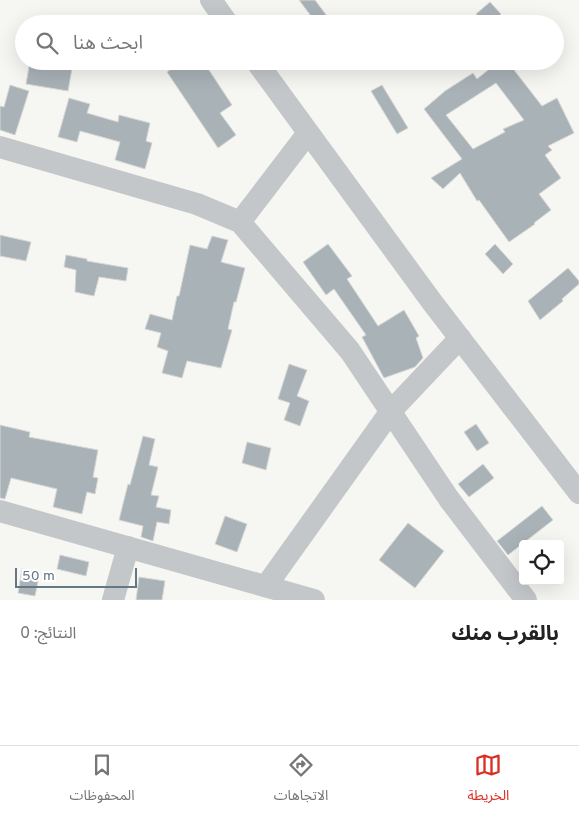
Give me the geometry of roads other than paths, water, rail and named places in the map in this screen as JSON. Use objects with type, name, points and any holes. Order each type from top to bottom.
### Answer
[{"type":"street","points":[[211,0],[222,15]]},
{"type":"street","points":[[262,70],[460,338],[579,493]]},
{"type":"street","points":[[240,222],[308,133]]},
{"type":"street","points":[[0,147],[197,204],[240,222],[350,351],[450,499],[526,600]]},
{"type":"street","points":[[266,586],[391,411],[460,338]]},
{"type":"street","points":[[2,517],[128,547],[314,600]]},
{"type":"street","points":[[114,600],[128,547]]}]
